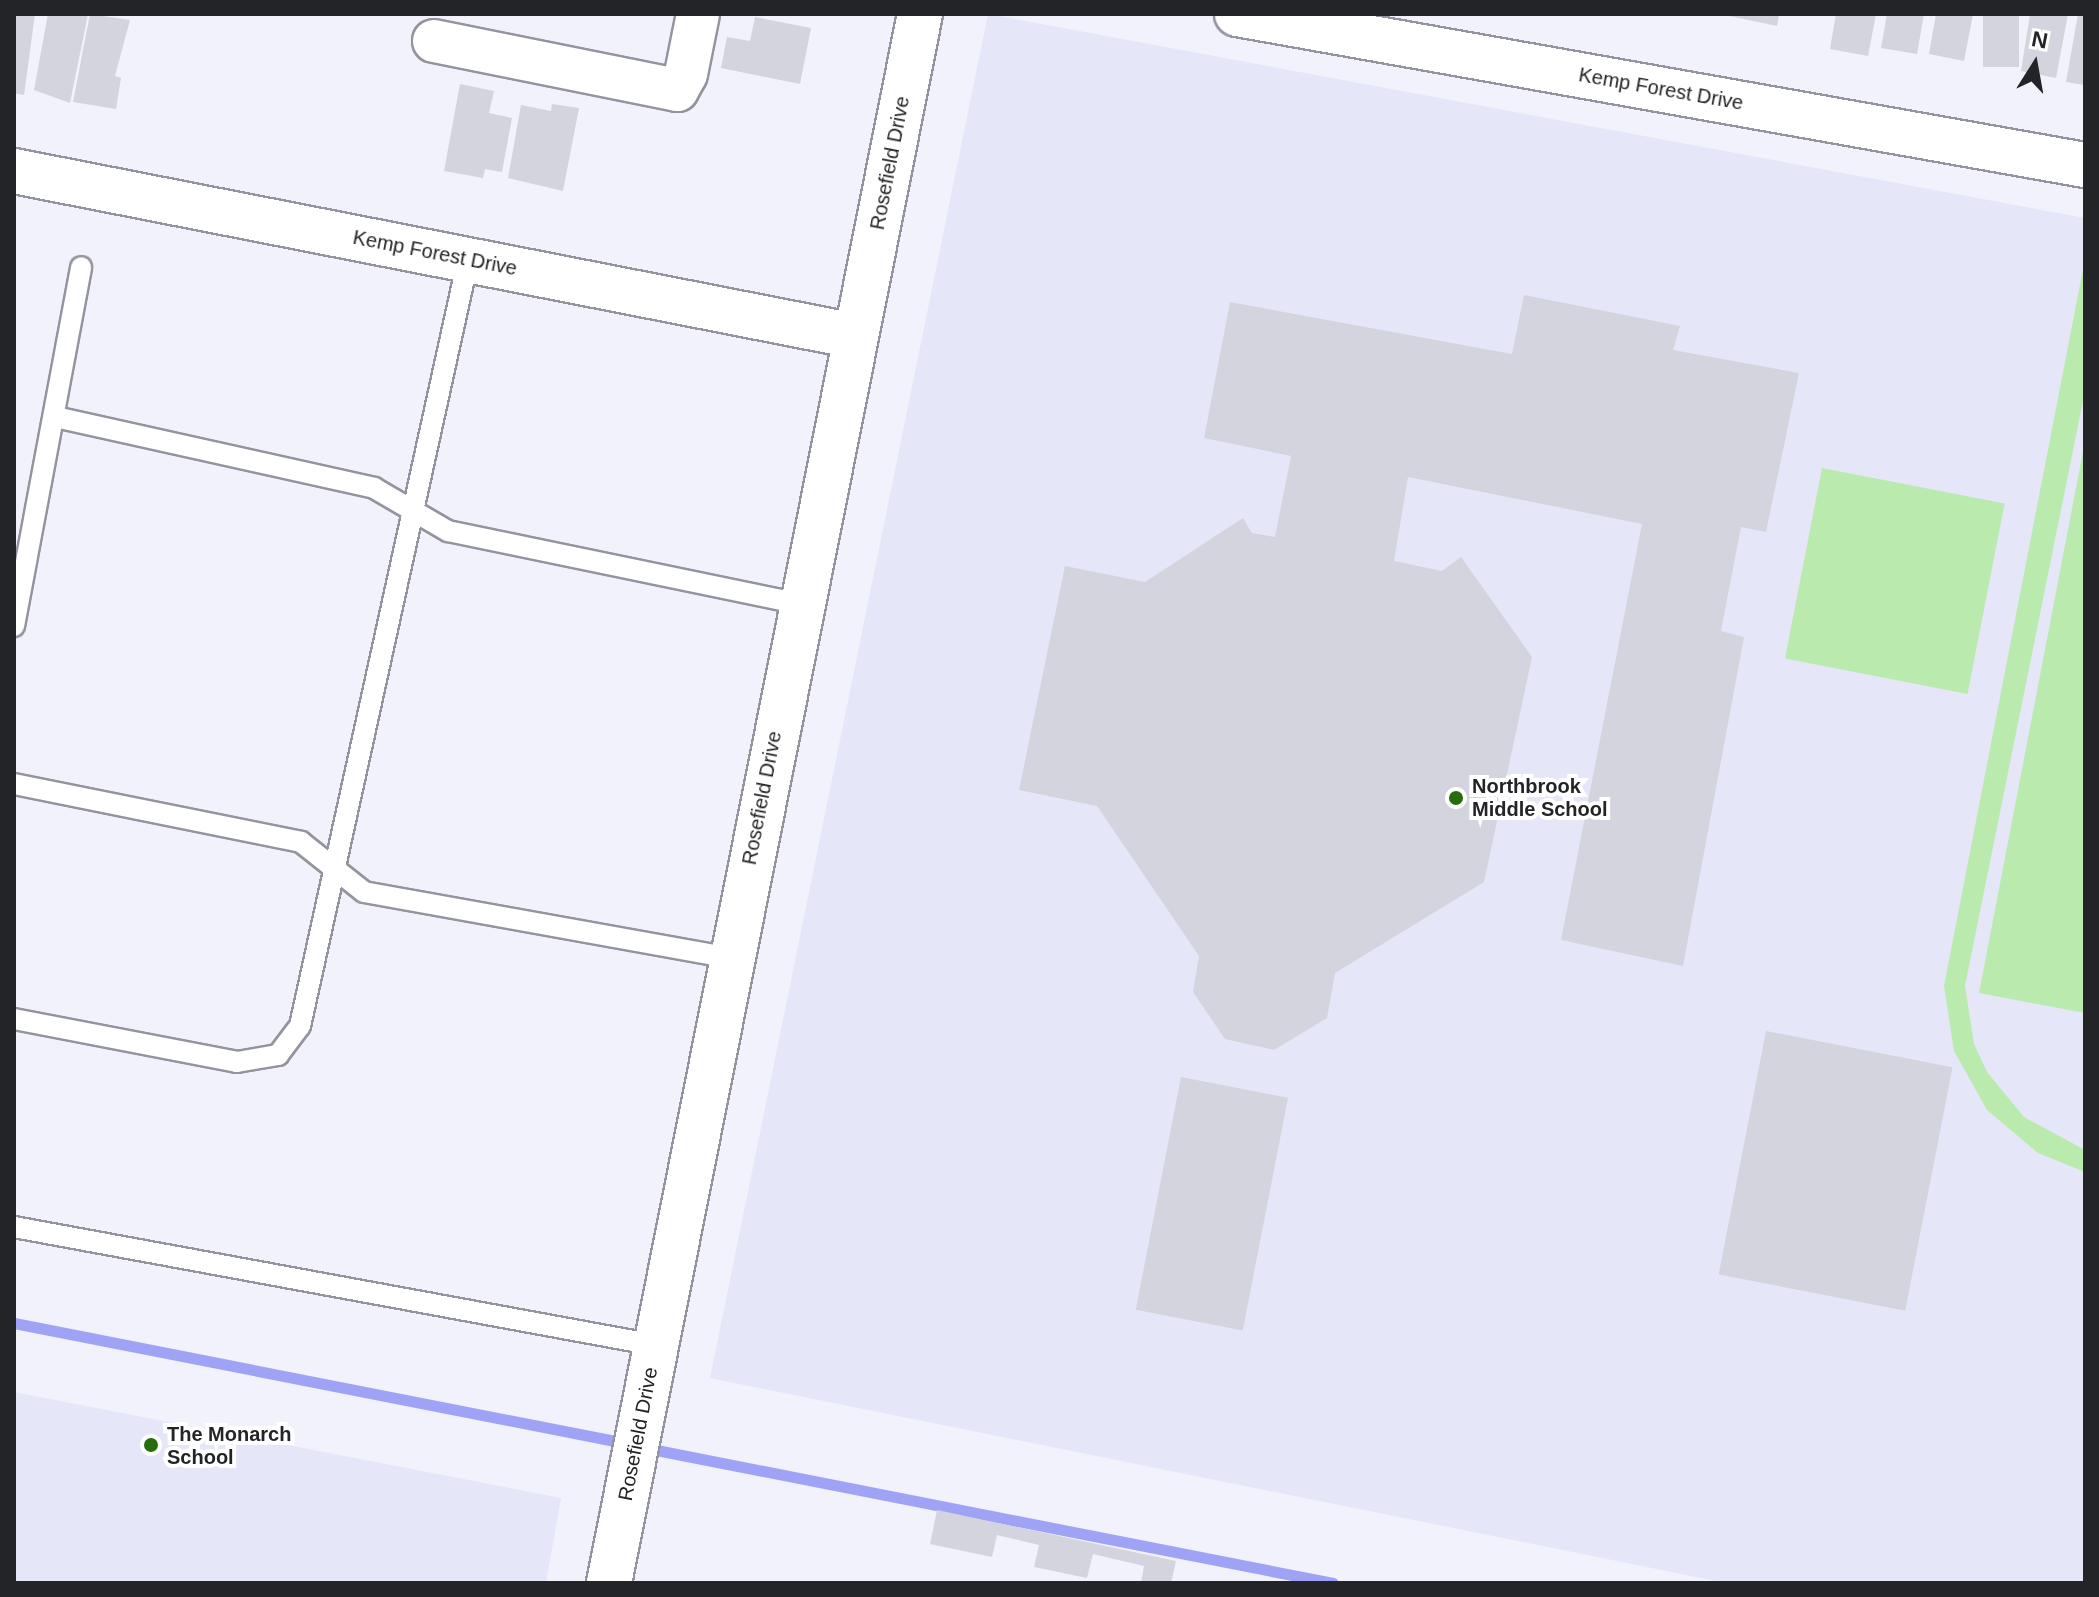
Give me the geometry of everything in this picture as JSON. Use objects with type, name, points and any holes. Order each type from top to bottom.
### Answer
[{"type":"street","points":[[431,32],[677,90],[686,74],[698,14]]},
{"type":"street","name":"Rosefield Drive","points":[[609,1583],[730,958],[920,14]]},
{"type":"street","name":"Kemp Forest Drive","points":[[1237,14],[2085,165]]},
{"type":"street","name":"Kemp Forest Drive","points":[[14,171],[855,336]]},
{"type":"lane","points":[[14,1019],[237,1062],[278,1055],[300,1026],[330,869],[468,260]]},
{"type":"lane","points":[[14,626],[81,267]]},
{"type":"lane","points":[[55,417],[374,488],[448,531],[801,604]]},
{"type":"lane","points":[[14,784],[301,842],[330,869],[364,892],[730,958]]},
{"type":"lane","points":[[14,1227],[655,1345]]},
{"type":"shaded area","name":"Northbrook Middle School","points":[[988,14],[2085,218],[2085,1583],[1726,1583],[710,1378]]},
{"type":"shaded area","name":"The Monarch School","points":[[14,1392],[561,1498],[546,1583],[14,1583]]},
{"type":"green space","points":[[2083,269],[2085,391],[1965,986],[1974,1044],[1987,1072],[2024,1117],[2085,1150],[2085,1172],[2038,1153],[1987,1110],[1954,1051],[1944,986]]},
{"type":"green space","points":[[2085,441],[2085,1013],[1979,993]]},
{"type":"green space","points":[[1822,468],[2005,503],[1968,694],[1785,658]]},
{"type":"building","points":[[14,14],[35,14],[24,95],[14,93]]},
{"type":"building","points":[[48,14],[88,14],[70,103],[34,90]]},
{"type":"building","points":[[90,14],[130,20],[115,76],[121,78],[116,109],[73,102]]},
{"type":"building","points":[[1720,14],[1779,14],[1777,26]]},
{"type":"building","points":[[1836,14],[1876,14],[1868,56],[1830,49]]},
{"type":"building","points":[[1887,14],[1924,14],[1917,54],[1881,48]]},
{"type":"building","points":[[1936,14],[1973,14],[1964,61],[1929,54]]},
{"type":"building","points":[[1983,14],[2019,14],[2019,67],[1983,67]]},
{"type":"building","points":[[2030,14],[2068,14],[2056,78],[2021,71]]},
{"type":"building","points":[[2078,14],[2085,14],[2085,85],[2066,82]]},
{"type":"building","points":[[755,17],[811,28],[800,84],[721,68],[727,37],[750,41]]},
{"type":"building","points":[[460,84],[494,91],[489,113],[512,118],[502,172],[485,169],[483,178],[444,171]]},
{"type":"building","points":[[552,104],[579,108],[563,191],[508,178],[521,105],[551,111]]},
{"type":"building","points":[[1524,295],[1680,326],[1673,350],[1799,373],[1766,532],[1741,527],[1721,631],[1744,637],[1683,966],[1561,940],[1642,524],[1408,477],[1394,561],[1442,571],[1461,557],[1532,657],[1484,882],[1335,973],[1327,1018],[1274,1050],[1225,1039],[1193,992],[1199,956],[1097,806],[1019,790],[1065,566],[1145,582],[1243,518],[1252,533],[1275,537],[1291,456],[1204,438],[1230,302],[1512,354]]},
{"type":"building","points":[[1766,1031],[1953,1067],[1905,1311],[1719,1274]]},
{"type":"building","points":[[1181,1077],[1288,1098],[1243,1330],[1136,1310]]},
{"type":"building","points":[[937,1510],[1176,1561],[1171,1583],[1141,1583],[1144,1566],[1093,1554],[1087,1578],[1034,1567],[1039,1545],[997,1535],[992,1557],[930,1544]]},
{"type":"waterway","points":[[14,1323],[630,1444]]},
{"type":"waterway","points":[[646,1448],[1333,1583]]},
{"type":"place","name":"Northbrook Middle School","points":[[1456,798]]},
{"type":"place","name":"The Monarch School","points":[[151,1445]]}]
